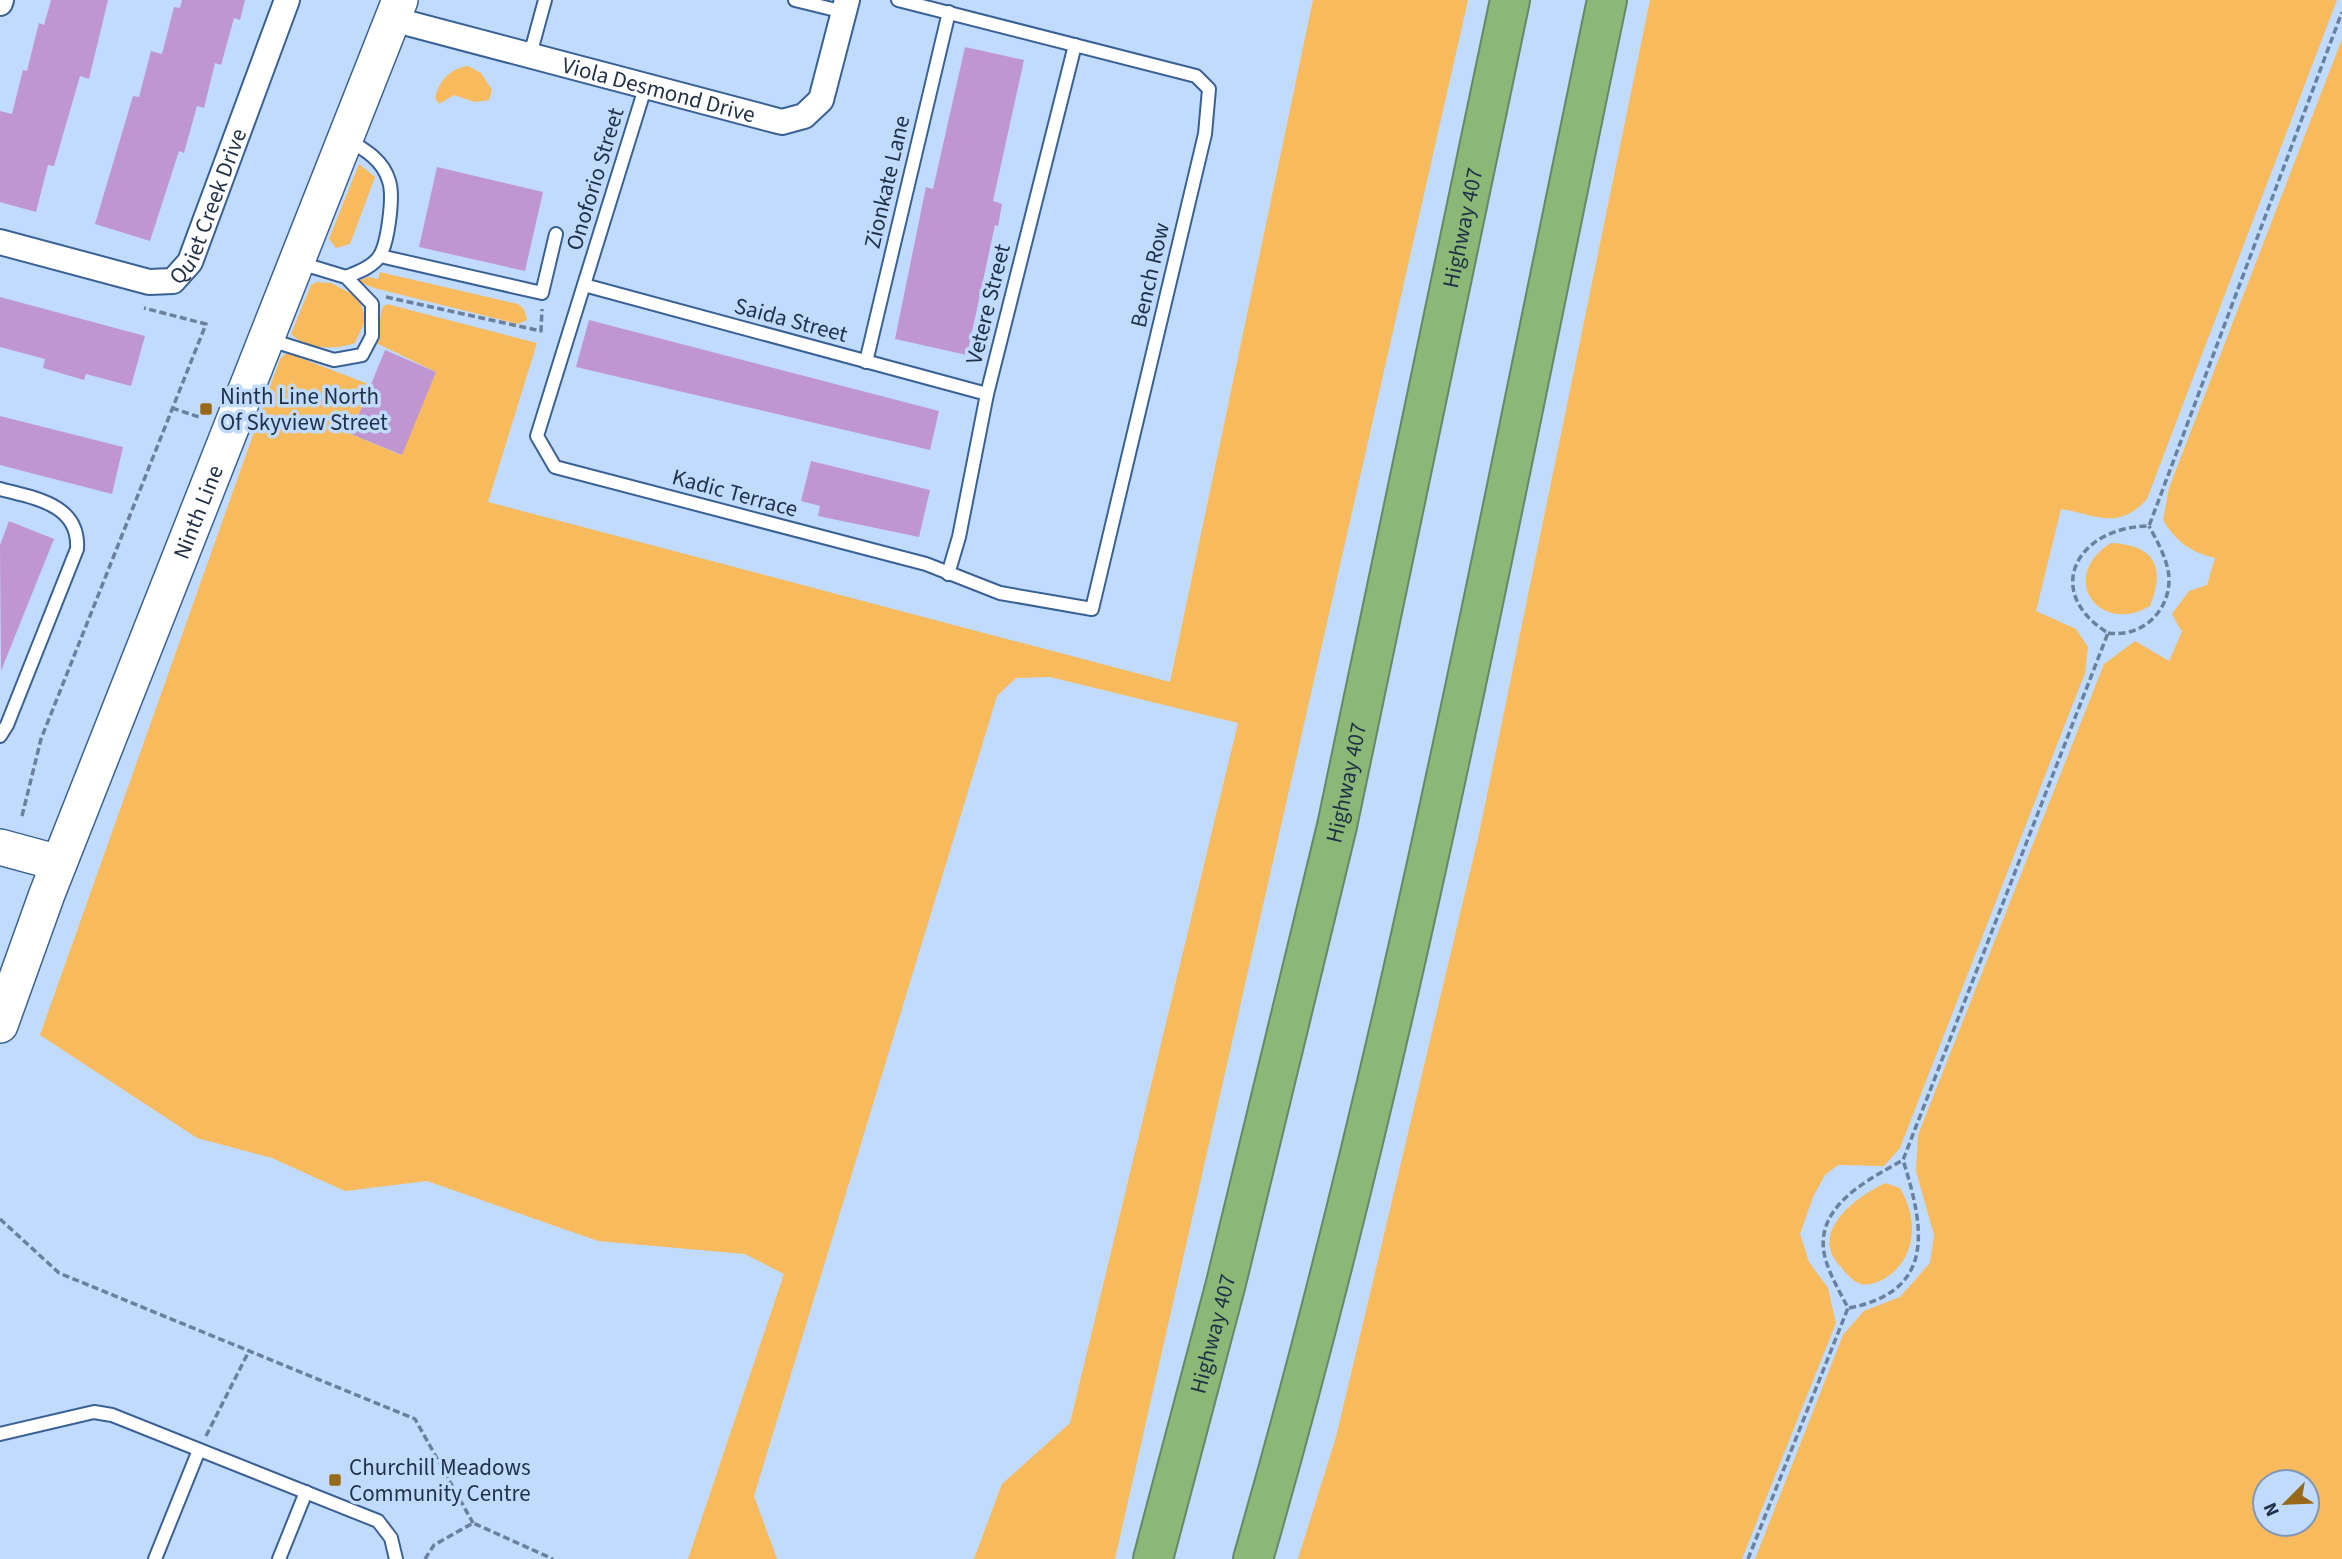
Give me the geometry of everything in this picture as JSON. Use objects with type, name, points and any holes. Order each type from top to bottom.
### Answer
[{"type":"highway","name":"Highway 407","points":[[1153,1559],[1226,1283],[1337,826],[1510,0]]},
{"type":"highway","points":[[1253,1559],[1289,1434],[1384,1055],[1457,730],[1607,0]]},
{"type":"main road","name":"Ninth Line","points":[[0,1025],[59,863],[396,9]]},
{"type":"main road","points":[[0,847],[59,863]]},
{"type":"street","name":"Quiet Creek Drive","points":[[0,242],[149,282],[173,281],[190,262],[287,0]]},
{"type":"street","name":"Viola Desmond Drive","points":[[396,9],[530,55],[782,122],[804,116],[821,100],[845,6]]},
{"type":"lane","points":[[530,55],[545,0]]},
{"type":"lane","points":[[795,0],[845,6]]},
{"type":"lane","points":[[898,0],[1075,45]]},
{"type":"lane","name":"Zionkate Lane","points":[[866,362],[949,12]]},
{"type":"lane","name":"Vetere Street","points":[[948,574],[959,537],[987,394],[1075,45]]},
{"type":"lane","name":"Bench Row","points":[[1075,45],[1196,76],[1209,89],[1205,134],[1092,609]]},
{"type":"lane","name":"Onoforio Street","points":[[584,285],[646,85]]},
{"type":"lane","points":[[345,138],[372,154],[389,180],[391,207],[380,256],[364,270],[346,277]]},
{"type":"lane","points":[[380,256],[542,293],[556,234]]},
{"type":"lane","points":[[267,339],[334,360],[362,355],[372,336],[372,304],[346,277],[297,262]]},
{"type":"lane","name":"Saida Street","points":[[584,285],[987,394]]},
{"type":"lane","name":"Kadic Terrace","points":[[584,285],[537,436],[555,467],[926,564],[1000,593],[1092,609]]},
{"type":"lane","points":[[0,489],[40,499],[58,508],[68,517],[78,537],[77,549],[7,725],[0,736]]},
{"type":"lane","points":[[0,1434],[94,1412],[112,1415],[378,1521],[391,1538],[396,1559]]},
{"type":"lane","points":[[155,1559],[199,1450]]},
{"type":"lane","points":[[279,1559],[306,1492]]},
{"type":"path","points":[[2149,526],[2342,12]]},
{"type":"path","points":[[372,304],[386,297],[541,331],[542,293]]},
{"type":"path","points":[[22,816],[41,739],[206,324],[144,308]]},
{"type":"path","points":[[172,408],[199,417]]},
{"type":"path","points":[[2149,526],[2161,547],[2169,578],[2162,604],[2150,624],[2119,635],[2108,633],[2090,622],[2078,603],[2073,581],[2076,560],[2090,543],[2110,532],[2149,526]]},
{"type":"path","points":[[1849,1308],[1878,1299],[1898,1288],[1912,1271],[1921,1242],[1915,1200],[1903,1160],[2108,633]]},
{"type":"path","points":[[1748,1559],[1849,1308],[1826,1263],[1822,1234],[1835,1206],[1869,1179],[1903,1160]]},
{"type":"path","points":[[0,1219],[59,1273],[415,1419],[473,1523],[553,1559]]},
{"type":"path","points":[[199,1450],[249,1351]]},
{"type":"path","points":[[425,1559],[434,1545],[473,1523]]},
{"type":"shaded area","points":[[1313,0],[1468,0],[1115,1559],[974,1559],[1002,1484],[1070,1423],[1238,723],[1050,677],[1016,678],[997,696],[754,1496],[777,1559],[688,1559],[784,1274],[745,1254],[598,1241],[427,1181],[345,1191],[272,1158],[197,1138],[40,1035],[280,359],[285,354],[290,354],[371,385],[351,434],[401,455],[436,372],[376,343],[382,308],[387,304],[537,343],[488,502],[1170,682]]},
{"type":"shaded area","points":[[1650,0],[2337,0],[2147,499],[2136,509],[2117,518],[2096,517],[2061,509],[2036,611],[2076,629],[2088,647],[2085,673],[1900,1148],[1884,1166],[1838,1165],[1825,1175],[1813,1197],[1800,1234],[1809,1262],[1828,1288],[1836,1323],[1742,1559],[1298,1559],[1336,1437],[1479,834]]},
{"type":"shaded area","points":[[2342,39],[2342,1559],[1755,1559],[1843,1335],[1864,1311],[1900,1297],[1930,1263],[1934,1235],[1916,1171],[1918,1135],[2104,664],[2135,641],[2169,661],[2182,632],[2172,614],[2189,591],[2207,585],[2215,558],[2184,545],[2163,520],[2169,488]]},
{"type":"shaded area","points":[[468,66],[481,73],[492,90],[489,100],[475,102],[454,95],[439,104],[435,98],[443,81],[456,70]]},
{"type":"shaded area","points":[[359,164],[375,177],[350,244],[336,248],[329,239]]},
{"type":"shaded area","points":[[380,272],[518,304],[524,309],[527,320],[518,324],[374,288],[357,281],[368,277],[378,279]]},
{"type":"shaded area","points":[[317,282],[331,283],[358,297],[366,319],[355,343],[339,347],[313,346],[291,334],[311,285]]},
{"type":"shaded area","points":[[2111,543],[2137,548],[2153,560],[2157,580],[2150,606],[2131,613],[2115,614],[2101,608],[2091,598],[2086,586],[2087,571],[2095,557]]},
{"type":"shaded area","points":[[1885,1183],[1900,1188],[1906,1200],[1912,1226],[1911,1239],[1908,1251],[1894,1272],[1882,1280],[1863,1284],[1854,1281],[1841,1267],[1832,1254],[1829,1242],[1832,1229],[1849,1207]]},
{"type":"building","points":[[51,0],[108,0],[89,79],[80,76],[54,166],[48,165],[36,212],[0,202],[0,111],[12,114],[23,70],[27,71],[39,23],[44,25]]},
{"type":"building","points":[[182,0],[245,0],[240,20],[234,18],[221,65],[215,63],[204,108],[197,106],[184,153],[179,151],[150,241],[95,224],[133,96],[139,97],[151,51],[162,54],[174,7],[180,8]]},
{"type":"building","points":[[965,47],[1024,60],[993,201],[1002,204],[998,226],[995,225],[967,355],[895,339],[926,187],[933,189]]},
{"type":"building","points":[[437,167],[543,192],[525,271],[419,247]]},
{"type":"building","points":[[0,297],[145,336],[131,386],[86,374],[84,380],[43,368],[45,359],[0,347]]},
{"type":"building","points":[[589,320],[939,411],[930,450],[576,367]]},
{"type":"building","points":[[385,350],[436,372],[402,455],[351,434]]},
{"type":"building","points":[[0,416],[123,447],[112,494],[0,465]]},
{"type":"building","points":[[811,461],[930,490],[919,537],[818,516],[820,506],[801,501]]},
{"type":"building","points":[[9,521],[54,539],[1,671],[0,545]]},
{"type":"place","name":"Ninth Line North Of Skyview Street","points":[[206,409]]},
{"type":"place","name":"Churchill Meadows Community Centre","points":[[335,1480]]}]
